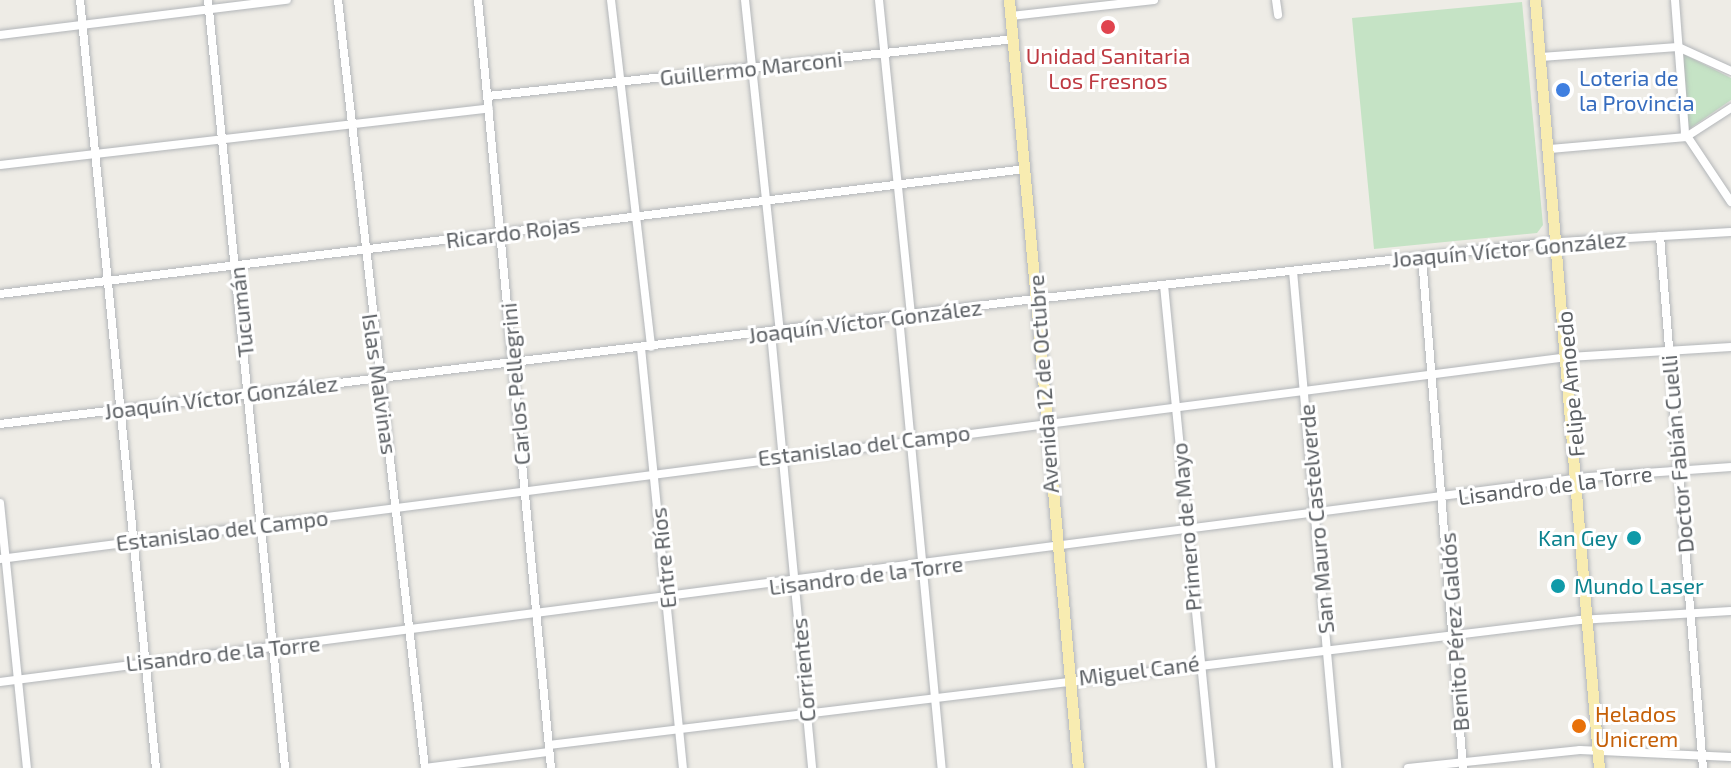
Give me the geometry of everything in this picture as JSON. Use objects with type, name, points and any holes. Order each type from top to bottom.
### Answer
[{"type":"main road","name":"Avenida 12 de Octubre","points":[[1009,0],[1078,768]]},
{"type":"main road","name":"Felipe Amoedo","points":[[1535,0],[1569,357],[1599,768]]},
{"type":"street","points":[[80,0],[156,768]]},
{"type":"street","points":[[0,35],[208,5],[287,0]]},
{"type":"street","name":"Islas Malvinas","points":[[338,0],[362,251],[397,509],[425,768]]},
{"type":"street","name":"Carlos Pellegrini","points":[[478,0],[551,768]]},
{"type":"street","name":"Entre Ríos","points":[[611,0],[636,217],[654,473],[683,768]]},
{"type":"street","name":"Corrientes","points":[[745,0],[767,200],[780,456],[796,583],[812,768]]},
{"type":"street","points":[[879,0],[911,315]]},
{"type":"street","points":[[1011,16],[1154,0]]},
{"type":"street","points":[[1276,0],[1278,15]]},
{"type":"street","points":[[1675,0],[1686,137],[1731,202]]},
{"type":"street","name":"Tucumán","points":[[208,5],[285,768]]},
{"type":"street","name":"Guillermo Marconi","points":[[488,96],[1014,39]]},
{"type":"street","points":[[1541,57],[1678,47],[1731,71]]},
{"type":"street","points":[[0,165],[489,108]]},
{"type":"street","points":[[1550,149],[1686,137],[1731,108]]},
{"type":"street","name":"Ricardo Rojas","points":[[0,294],[1025,169]]},
{"type":"street","name":"Joaquín Víctor González","points":[[0,424],[1035,299],[1558,242],[1731,232]]},
{"type":"street","name":"Doctor Fabián Cuelli","points":[[1660,236],[1703,768]]},
{"type":"street","name":"Benito Pérez Galdós","points":[[1422,257],[1445,499],[1463,765]]},
{"type":"street","name":"San Mauro Castelverde","points":[[1293,271],[1337,768]]},
{"type":"street","name":"Primero de Mayo","points":[[1164,285],[1211,768]]},
{"type":"street","points":[[899,317],[942,768]]},
{"type":"street","name":"Estanislao del Campo","points":[[3,558],[397,509],[910,439],[1569,357],[1731,347]]},
{"type":"street","name":"Lisandro de la Torre","points":[[0,682],[145,660],[411,634],[667,601],[1186,528],[1578,481],[1731,467]]},
{"type":"street","points":[[0,503],[3,558],[27,768]]},
{"type":"street","name":"Miguel Cané","points":[[425,768],[806,712],[1069,678],[1588,620],[1731,611]]},
{"type":"street","points":[[1408,768],[1597,750],[1731,757]]},
{"type":"green space","points":[[1522,2],[1543,225],[1537,233],[1374,249],[1352,18]]},
{"type":"green space","points":[[1683,54],[1731,78],[1731,100],[1689,129]]},
{"type":"place","name":"Unidad Sanitaria Los Fresnos","points":[[1108,27]]},
{"type":"place","name":"Loteria de la Provincia","points":[[1563,90]]},
{"type":"place","name":"Kan Gey","points":[[1634,538]]},
{"type":"place","name":"Mundo Laser","points":[[1558,586]]},
{"type":"place","name":"Helados Unicrem","points":[[1579,726]]}]
